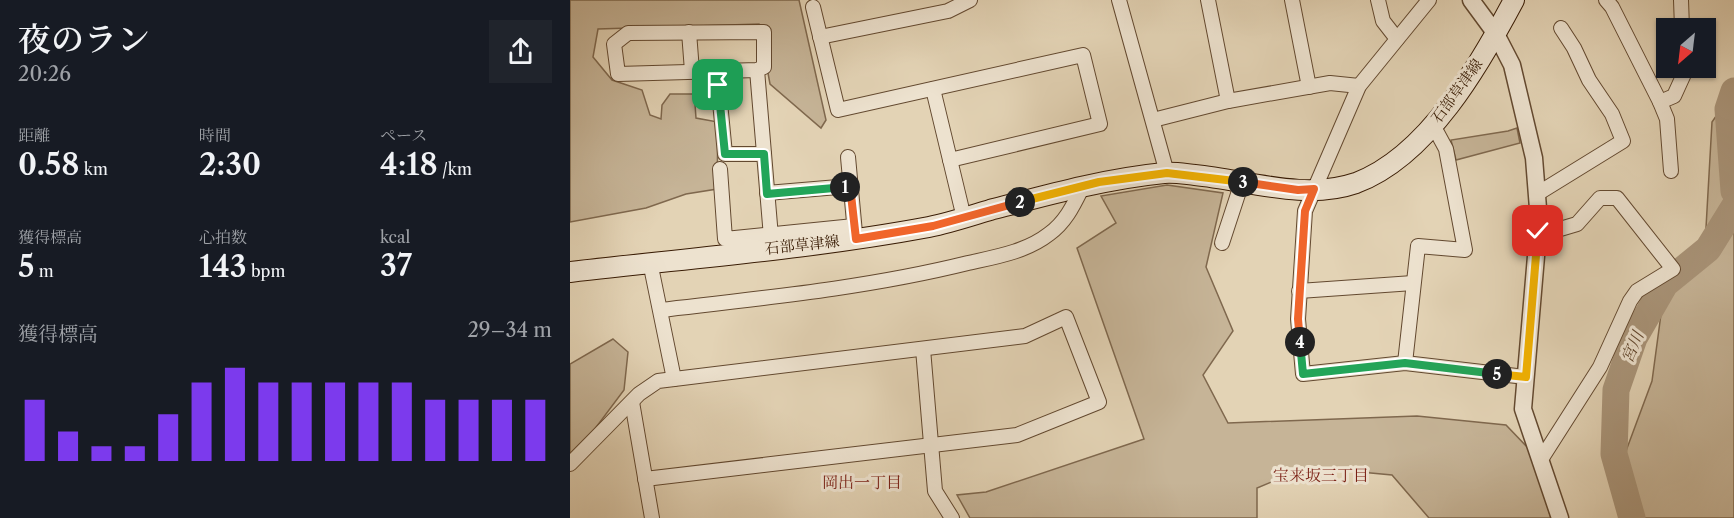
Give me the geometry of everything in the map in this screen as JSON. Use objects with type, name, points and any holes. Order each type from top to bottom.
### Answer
[{"type":"main road","name":"石部草津線","points":[[570,272],[650,262],[771,242],[933,226],[1083,186],[1167,173],[1298,190],[1328,189],[1356,183],[1387,166],[1410,148],[1446,110],[1496,34],[1514,0]]},
{"type":"street","points":[[820,37],[948,11],[970,0]]},
{"type":"street","points":[[1119,0],[1167,173]]},
{"type":"street","points":[[1208,0],[1228,101]]},
{"type":"street","points":[[1292,0],[1310,87]]},
{"type":"street","points":[[1378,0],[1383,21],[1397,39]]},
{"type":"street","points":[[1429,0],[1359,86],[1305,211],[1298,319],[1303,374],[1405,363],[1526,377]]},
{"type":"street","points":[[1471,0],[1496,34],[1512,65],[1534,158],[1538,231],[1523,409],[1560,518]]},
{"type":"street","points":[[1606,0],[1612,7],[1667,119],[1671,171]]},
{"type":"street","points":[[1680,0],[1681,18]]},
{"type":"street","points":[[813,7],[838,110],[1083,55],[1100,124],[950,160]]},
{"type":"street","points":[[1537,194],[1623,141],[1612,114],[1589,80],[1574,48],[1561,28]]},
{"type":"street","points":[[764,32],[765,67],[757,70],[618,74],[614,44],[628,33],[689,33],[764,32]]},
{"type":"street","points":[[689,33],[692,71]]},
{"type":"street","points":[[720,169],[725,239],[771,242],[757,70]]},
{"type":"street","points":[[717,71],[725,154],[764,154]]},
{"type":"street","points":[[1660,102],[1674,96],[1682,78]]},
{"type":"street","points":[[1153,120],[1228,101],[1330,82],[1359,86]]},
{"type":"street","points":[[933,89],[964,218]]},
{"type":"street","points":[[1405,363],[1418,246],[1465,250],[1446,150],[1433,125]]},
{"type":"street","points":[[848,157],[855,232]]},
{"type":"street","points":[[1222,243],[1242,182]]},
{"type":"street","points":[[767,194],[850,186]]},
{"type":"street","points":[[660,310],[813,292],[939,271],[1015,252],[1049,234],[1070,213],[1083,186]]},
{"type":"street","points":[[1538,231],[1550,232],[1577,224],[1600,198],[1617,198],[1673,269],[1637,291],[1630,301],[1600,367],[1540,462]]},
{"type":"street","points":[[650,262],[674,379]]},
{"type":"street","points":[[1299,291],[1413,283]]},
{"type":"street","points":[[570,464],[632,402],[658,381],[1025,336],[1066,317],[1099,402],[1017,435],[645,479]]},
{"type":"street","points":[[923,349],[935,491],[952,518]]},
{"type":"street","points":[[632,402],[652,518]]},
{"type":"shaded area","points":[[570,0],[799,0],[826,120],[821,128],[770,84],[759,24],[598,29],[593,57],[612,80],[642,90],[650,115],[661,119],[662,105],[670,94],[714,94],[715,104],[695,104],[696,118],[718,122],[717,189],[686,194],[646,208],[570,222]]},
{"type":"shaded area","points":[[1734,90],[1734,518],[1634,518],[1623,459],[1652,381],[1664,292],[1704,263],[1712,122]]},
{"type":"shaded area","points":[[1517,128],[1520,143],[1456,160],[1451,140]]},
{"type":"shaded area","points":[[1167,185],[1223,193],[1206,267],[1233,331],[1203,375],[1228,423],[1417,416],[1506,425],[1530,450],[1551,518],[1429,518],[1392,475],[1307,467],[1257,488],[1257,518],[970,518],[957,495],[986,492],[1144,439],[1077,248],[1116,223],[1101,196]]},
{"type":"shaded area","points":[[613,339],[628,352],[624,390],[570,462],[570,364]]},
{"type":"waterway","name":"宮川","points":[[1734,91],[1728,109],[1734,191]]},
{"type":"waterway","name":"宮川","points":[[1632,518],[1614,454],[1616,390],[1634,338],[1665,284],[1708,249],[1734,207]]},
{"type":"district","name":"宝来坂三丁目","points":[[1321,475]]},
{"type":"district","name":"岡出一丁目","points":[[862,482]]},
{"type":"route","points":[[718,85],[725,154],[764,154],[767,194],[850,186],[856,239],[933,226],[1099,182],[1167,173],[1213,177],[1298,190],[1314,189],[1305,211],[1298,319],[1303,374],[1405,363],[1526,377],[1538,231]]}]
